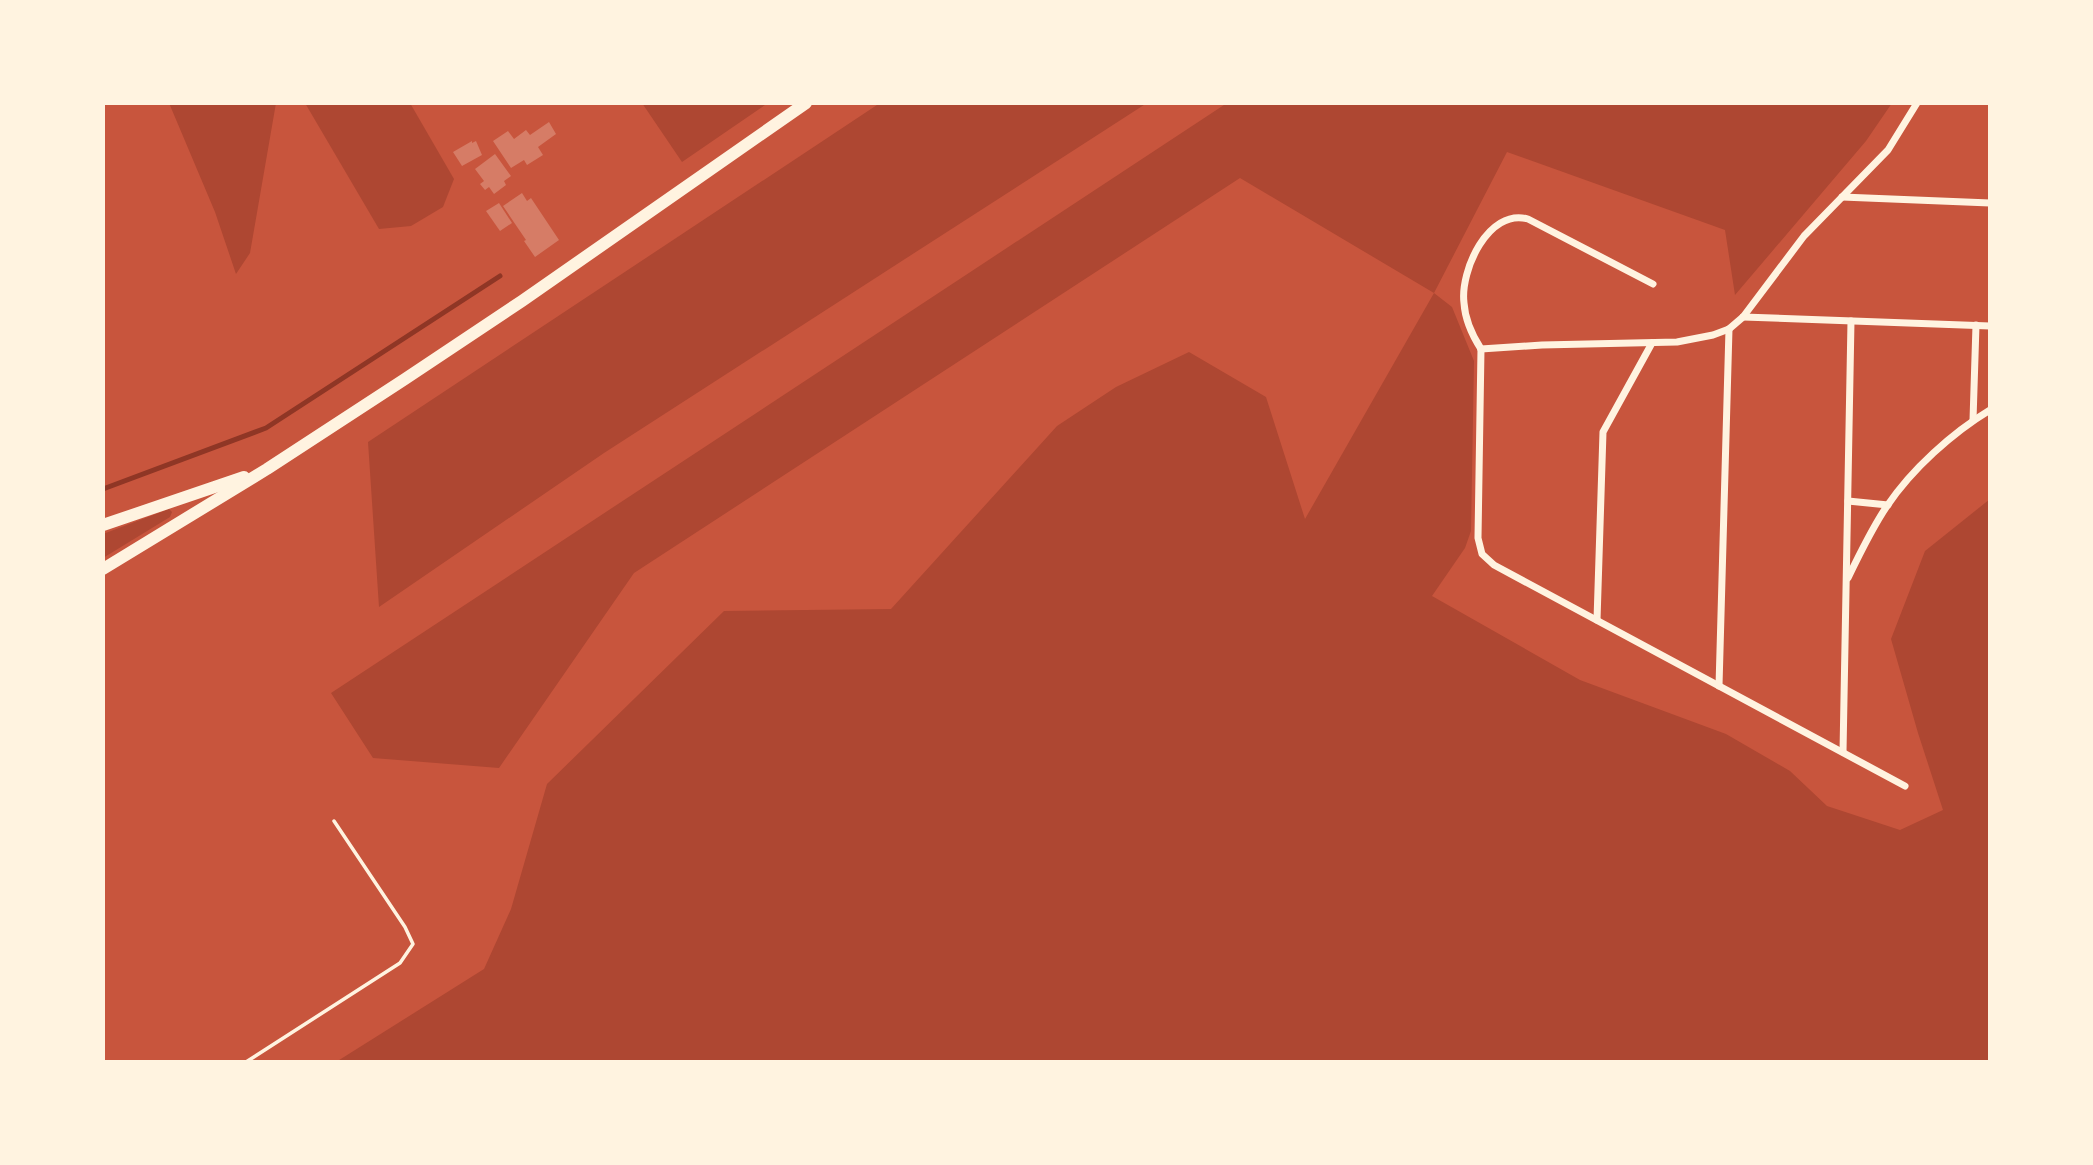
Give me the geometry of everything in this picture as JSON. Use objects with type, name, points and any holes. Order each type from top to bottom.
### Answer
[{"type":"main road","points":[[103,569],[267,469],[464,340],[806,103]]},
{"type":"main road","points":[[103,525],[267,469]]},
{"type":"street","points":[[1481,349],[1698,340],[1729,329],[1743,317],[1790,252],[1818,220],[1888,150],[1917,103]]},
{"type":"street","points":[[1842,197],[1990,203]]},
{"type":"street","points":[[1653,284],[1518,216],[1508,217],[1500,222],[1482,242],[1466,275],[1463,300],[1466,317],[1481,349],[1478,538],[1482,554],[1494,565],[1905,786]]},
{"type":"street","points":[[1743,317],[1990,326]]},
{"type":"street","points":[[1843,752],[1852,321]]},
{"type":"street","points":[[1973,420],[1976,325]]},
{"type":"street","points":[[1719,686],[1729,329]]},
{"type":"street","points":[[1597,620],[1603,432],[1652,343]]},
{"type":"street","points":[[1847,581],[1870,533],[1888,505],[1925,463],[1973,420],[1990,410]]},
{"type":"street","points":[[1848,501],[1888,505]]},
{"type":"lane","points":[[246,1062],[400,963],[413,944],[405,927],[334,821]]},
{"type":"shaded area","points":[[169,103],[276,103],[250,253],[236,274],[215,212]]},
{"type":"shaded area","points":[[305,103],[410,103],[454,179],[443,207],[411,226],[379,229]]},
{"type":"shaded area","points":[[642,103],[768,103],[682,162]]},
{"type":"shaded area","points":[[880,103],[1147,103],[604,453],[379,607],[368,442]]},
{"type":"shaded area","points":[[1227,103],[1892,103],[1866,141],[1735,295],[1725,230],[1507,152],[1434,293],[1240,178],[634,573],[499,768],[373,758],[331,693]]},
{"type":"shaded area","points":[[1434,293],[1452,307],[1474,361],[1471,531],[1465,548],[1432,596],[1580,680],[1726,734],[1790,771],[1827,806],[1900,830],[1943,810],[1891,639],[1925,551],[1990,499],[1990,1062],[336,1062],[484,969],[511,909],[547,784],[724,611],[891,609],[1057,426],[1116,387],[1189,352],[1266,397],[1305,519]]},
{"type":"shaded area","points":[[169,509],[172,512],[170,517],[103,558],[103,534]]},
{"type":"building","points":[[549,122],[556,134],[538,147],[543,155],[527,165],[524,160],[511,168],[493,141],[508,131],[514,139],[526,130],[530,135]]},
{"type":"building","points":[[476,141],[482,155],[462,166],[453,152]]},
{"type":"building","points":[[495,154],[511,176],[504,181],[506,185],[494,194],[489,187],[485,190],[480,184],[484,181],[475,169]]},
{"type":"building","points":[[522,193],[527,201],[531,198],[559,240],[535,257],[503,206]]},
{"type":"building","points":[[499,203],[512,223],[500,231],[486,211]]},
{"type":"waterway","points":[[103,489],[266,428],[500,276]]}]
